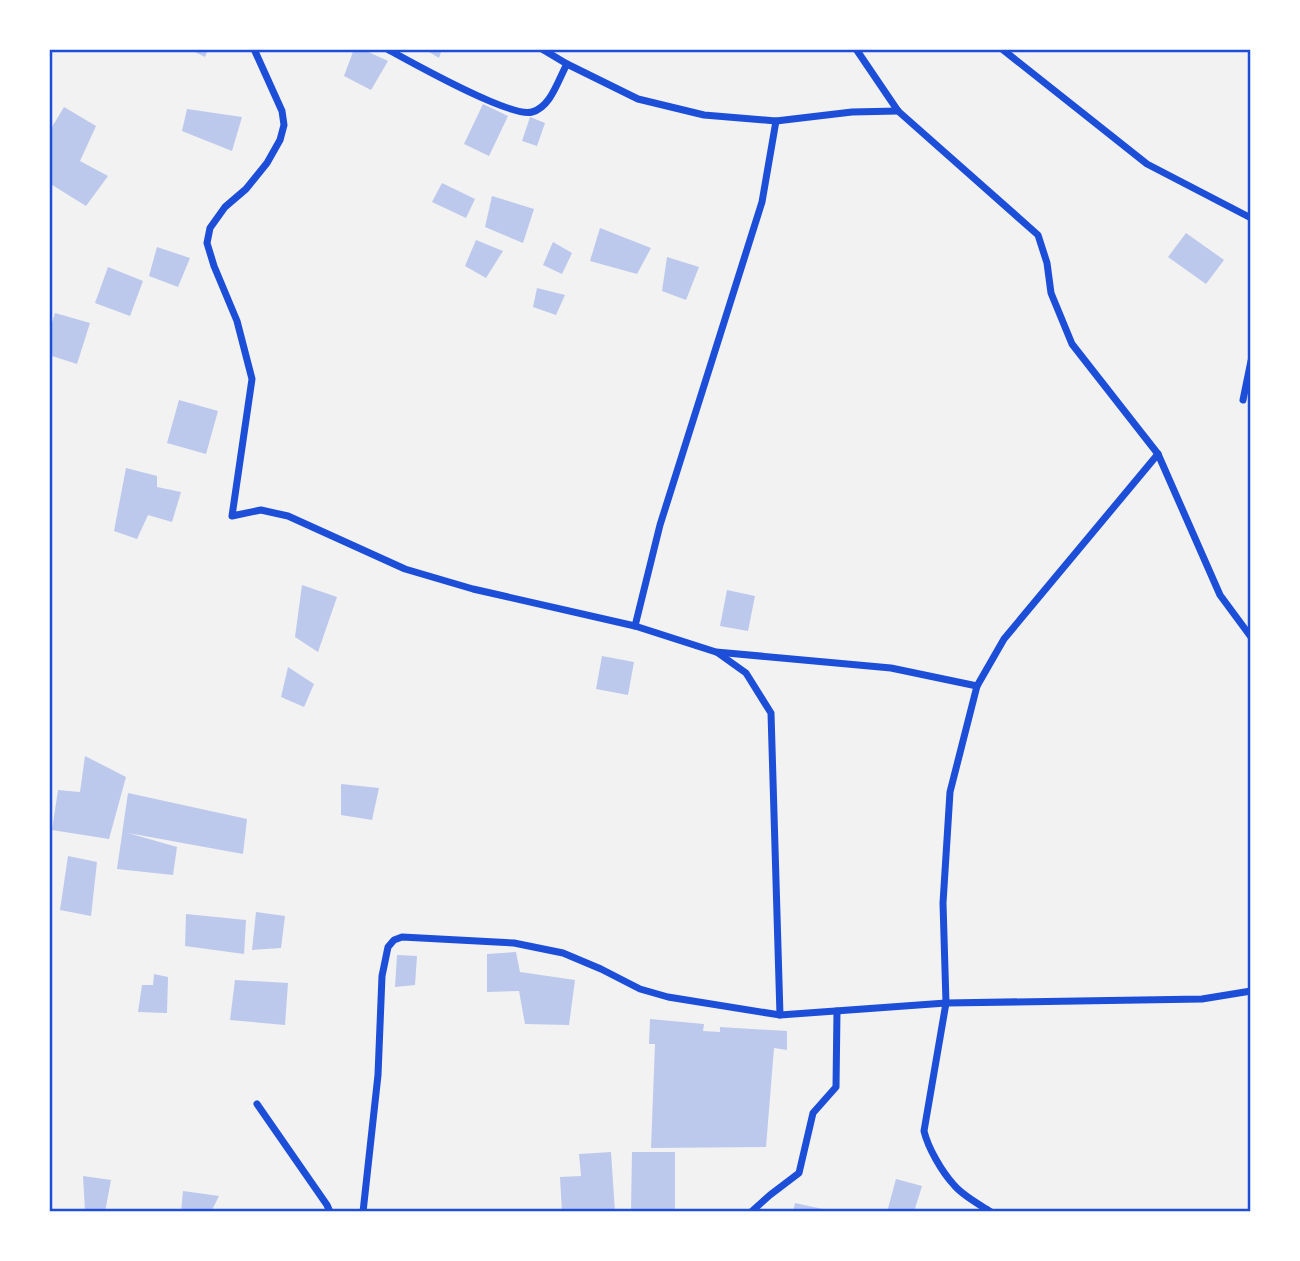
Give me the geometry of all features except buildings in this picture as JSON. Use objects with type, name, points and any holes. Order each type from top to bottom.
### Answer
[{"type":"street","points":[[254,49],[282,111],[284,125],[280,140],[267,163],[246,190],[225,207],[211,228],[207,243],[237,321],[251,379],[232,516],[261,510],[288,516],[404,569],[473,589],[635,626],[716,652],[891,668],[978,686]]},
{"type":"street","points":[[387,49],[488,100],[522,112],[533,112],[546,104],[567,64]]},
{"type":"street","points":[[542,49],[638,99],[704,115],[776,121],[852,112],[898,111]]},
{"type":"street","points":[[856,49],[898,111],[1038,235],[1047,263],[1051,293],[1072,344],[1158,454],[1220,595],[1251,637]]},
{"type":"street","points":[[1002,49],[1147,164],[1251,218]]},
{"type":"street","points":[[635,626],[660,526],[762,202],[776,121]]},
{"type":"street","points":[[1243,400],[1251,361]]},
{"type":"street","points":[[990,1212],[955,1186],[926,1142],[924,1131],[946,1003],[943,903],[950,792],[978,686],[1004,639],[1158,454]]},
{"type":"street","points":[[716,652],[746,673],[771,713],[780,1015]]},
{"type":"street","points":[[363,1212],[378,1075],[382,976],[388,947],[394,940],[402,937],[514,943],[563,953],[640,989],[668,997],[780,1015],[946,1003],[1202,999],[1251,992]]},
{"type":"street","points":[[751,1212],[799,1173],[813,1113],[836,1087],[837,1011]]},
{"type":"street","points":[[257,1104],[330,1212]]}]
